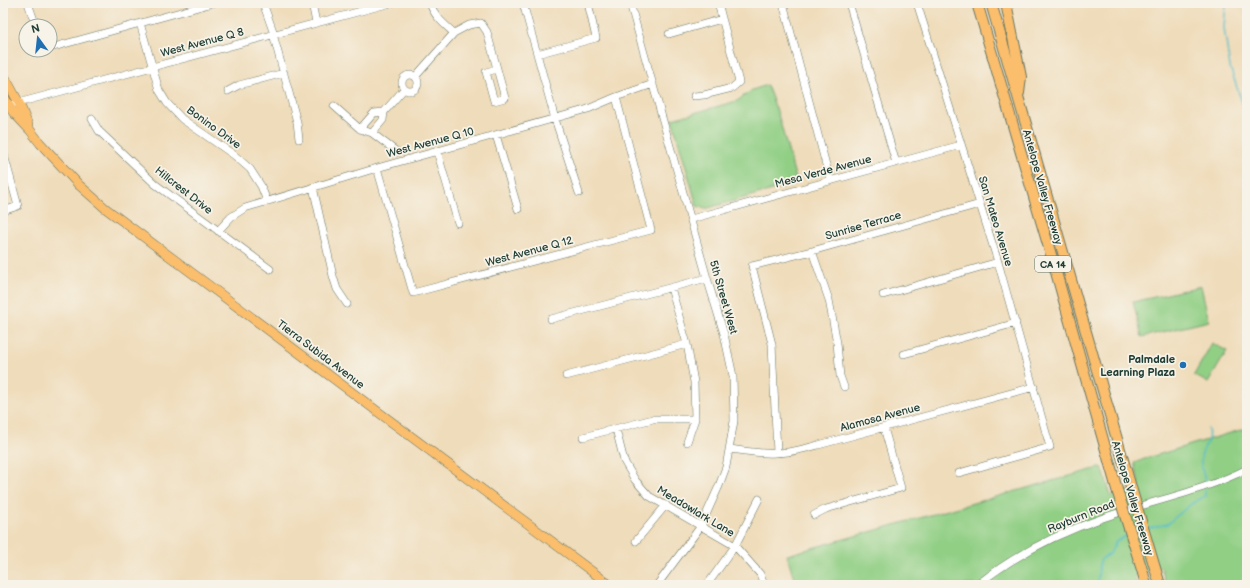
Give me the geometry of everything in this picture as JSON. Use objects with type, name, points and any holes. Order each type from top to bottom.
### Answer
[{"type":"highway","points":[[970,3],[975,18],[986,36]]},
{"type":"highway","name":"Antelope Valley Freeway","points":[[977,3],[1054,265],[1118,493],[1146,585]]},
{"type":"highway","name":"Antelope Valley Freeway","points":[[991,3],[1160,585]]},
{"type":"highway","points":[[1006,3],[1021,77],[1018,97]]},
{"type":"main road","name":"Tierra Subida Avenue","points":[[3,74],[19,103],[30,130]]},
{"type":"main road","name":"Tierra Subida Avenue","points":[[3,95],[13,112],[40,143],[79,185],[105,208],[610,585]]},
{"type":"street","points":[[28,3],[33,18]]},
{"type":"street","points":[[58,46],[213,3]]},
{"type":"street","points":[[264,3],[297,122],[299,139]]},
{"type":"street","points":[[312,3],[316,23]]},
{"type":"street","name":"West Avenue Q 8","points":[[8,105],[391,3]]},
{"type":"street","points":[[430,3],[432,10],[437,17],[454,33]]},
{"type":"street","points":[[524,3],[555,119],[579,193]]},
{"type":"street","points":[[537,54],[596,38],[588,3]]},
{"type":"street","name":"5th Street West","points":[[630,3],[724,334],[733,376],[734,421],[726,467],[701,526],[657,585]]},
{"type":"street","points":[[694,96],[704,96],[732,88],[739,82],[718,3]]},
{"type":"street","points":[[782,3],[830,180]]},
{"type":"street","points":[[849,3],[896,163]]},
{"type":"street","name":"San Mateo Avenue","points":[[917,3],[998,262],[1050,447],[959,473]]},
{"type":"street","points":[[668,34],[722,19]]},
{"type":"street","name":"Bonino Drive","points":[[140,23],[159,90],[167,103],[182,119],[234,155],[250,169],[261,186],[267,201]]},
{"type":"street","points":[[415,77],[454,33],[469,25],[481,23],[487,32],[497,69]]},
{"type":"street","points":[[228,91],[239,86],[284,73]]},
{"type":"street","points":[[407,75],[415,77],[418,81],[416,88],[412,91],[404,89],[402,83],[403,78],[407,75]]},
{"type":"street","name":"West Avenue Q 10","points":[[218,231],[231,217],[245,208],[377,168],[588,109],[653,84]]},
{"type":"street","points":[[372,133],[383,120],[384,112],[404,89]]},
{"type":"street","name":"West Avenue Q 12","points":[[377,168],[413,293],[651,230],[616,97]]},
{"type":"street","points":[[334,106],[360,129],[372,133],[397,152]]},
{"type":"street","points":[[360,129],[374,113],[384,112]]},
{"type":"street","name":"Hillcrest Drive","points":[[92,119],[99,131],[155,184],[270,270]]},
{"type":"street","points":[[496,135],[518,209]]},
{"type":"street","name":"Mesa Verde Avenue","points":[[691,219],[961,145]]},
{"type":"street","points":[[3,151],[18,206],[3,211]]},
{"type":"street","points":[[437,151],[458,223]]},
{"type":"street","points":[[313,187],[332,276],[337,289],[347,304]]},
{"type":"street","name":"Sunrise Terrace","points":[[777,453],[772,344],[752,266],[812,251],[980,204]]},
{"type":"street","points":[[812,251],[828,300],[837,343],[840,376],[844,387]]},
{"type":"street","points":[[883,295],[998,262]]},
{"type":"street","points":[[551,319],[707,278]]},
{"type":"street","points":[[671,288],[687,344],[694,382],[695,419],[687,442]]},
{"type":"street","points":[[904,354],[1016,323]]},
{"type":"street","points":[[566,376],[687,344]]},
{"type":"street","name":"Alamosa Avenue","points":[[730,449],[752,452],[791,452],[1034,387]]},
{"type":"street","points":[[583,438],[653,419],[695,419]]},
{"type":"street","points":[[814,515],[826,509],[901,488],[884,428]]},
{"type":"street","name":"Meadowlark Lane","points":[[616,429],[624,460],[635,480],[649,496],[735,546],[760,574],[764,585]]},
{"type":"street","name":"Rayburn Road","points":[[976,585],[1031,550],[1079,527],[1104,517],[1205,486],[1233,476],[1247,469]]},
{"type":"street","points":[[706,585],[735,546],[759,499]]},
{"type":"street","points":[[636,542],[666,505]]},
{"type":"green space","points":[[767,85],[778,114],[797,183],[705,209],[697,206],[672,119],[737,101],[752,90]]},
{"type":"green space","points":[[1201,286],[1209,321],[1142,337],[1133,302]]},
{"type":"green space","points":[[1212,343],[1227,351],[1208,383],[1194,375]]},
{"type":"green space","points":[[1247,428],[1247,585],[1166,585],[1161,567],[1134,576],[1137,585],[796,585],[787,555],[1102,467],[1111,496],[1133,490],[1140,487],[1134,463]]},
{"type":"waterway","points":[[1226,3],[1224,28],[1230,67],[1247,117]]},
{"type":"waterway","points":[[1205,484],[1201,465],[1201,455],[1207,443],[1209,435],[1208,429]]},
{"type":"waterway","points":[[1147,529],[1167,524],[1191,504],[1205,496],[1205,488]]},
{"type":"waterway","points":[[1097,585],[1100,561],[1110,554],[1116,541],[1126,536]]},
{"type":"place","name":"Palmdale Learning Plaza","points":[[1183,365]]}]
